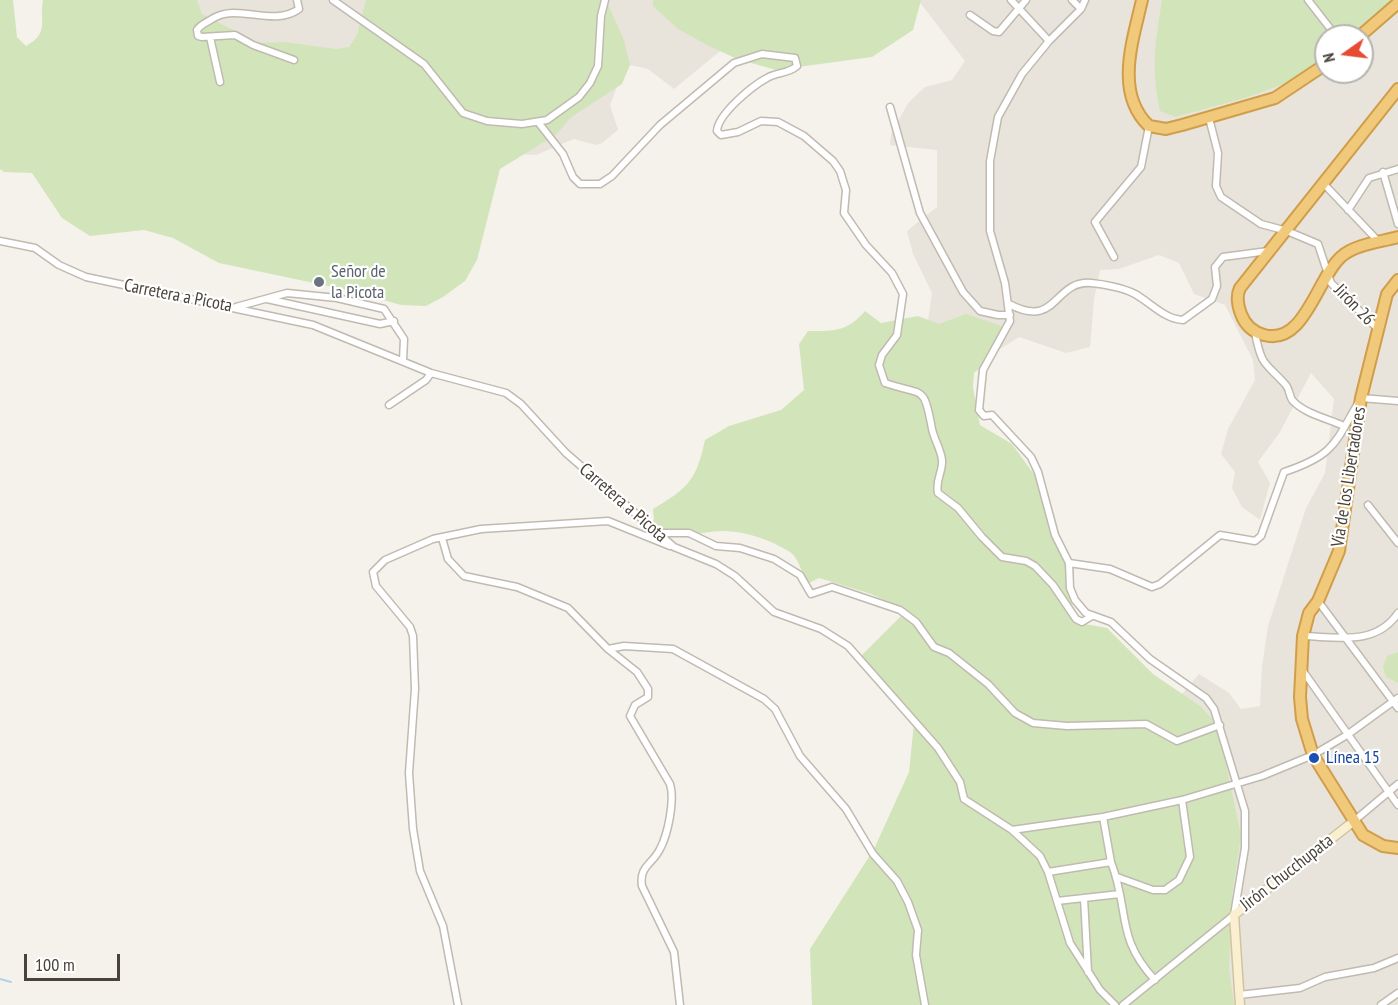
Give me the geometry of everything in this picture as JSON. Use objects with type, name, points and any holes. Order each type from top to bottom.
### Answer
[{"type":"highway","points":[[1142,0],[1131,52],[1128,80],[1136,108],[1149,126],[1166,129],[1275,98],[1314,74]]},
{"type":"highway","points":[[1374,24],[1398,3]]},
{"type":"highway","points":[[1398,89],[1238,291],[1241,315],[1255,332],[1273,336],[1292,330],[1300,321],[1327,271],[1344,253],[1398,237]]},
{"type":"highway","name":"Vía de los Libertadores","points":[[1398,280],[1387,294],[1361,398],[1339,551],[1318,601],[1310,613],[1303,636],[1300,667],[1302,719],[1313,755],[1363,835],[1383,846],[1398,848]]},
{"type":"street","points":[[294,60],[235,35],[198,36],[197,30],[217,15],[231,11],[266,17],[288,14],[299,9],[297,0]]},
{"type":"street","points":[[337,1],[424,63],[463,113],[487,121],[522,124],[538,122],[579,97],[595,74],[598,66],[601,16],[605,0]]},
{"type":"street","points":[[1011,0],[1049,40]]},
{"type":"street","points":[[970,15],[996,33],[1005,27],[1017,8],[1026,0]]},
{"type":"street","points":[[1072,0],[1081,9]]},
{"type":"street","points":[[1085,0],[1081,9],[1049,40],[1022,74],[998,117],[990,161],[990,231],[1010,315],[1005,331],[983,370],[979,410],[984,416],[992,415],[999,421],[1031,457],[1046,496],[1055,535],[1069,563],[1070,588],[1075,600],[1092,616],[1111,622],[1150,659],[1206,698],[1214,709],[1245,811],[1246,830],[1234,915],[1125,1004]]},
{"type":"street","points":[[1308,0],[1327,24]]},
{"type":"street","points":[[210,37],[220,82]]},
{"type":"street","points":[[538,122],[563,154],[573,177],[580,183],[600,184],[612,176],[660,125],[734,63],[762,54],[795,58],[797,66],[793,70],[765,79],[727,111],[719,120],[717,131],[721,135],[728,135],[761,121],[778,122],[792,128],[833,161],[844,179],[844,213],[900,286],[903,302],[899,327],[891,346],[882,355],[879,365],[881,376],[885,383],[920,393],[927,401],[932,428],[942,459],[936,480],[939,493],[958,508],[1002,556],[1026,561],[1035,566],[1053,585],[1076,619],[1082,622],[1092,616]]},
{"type":"street","points":[[890,106],[920,213],[963,292],[980,311],[1010,315]]},
{"type":"street","name":"Jirón 26","points":[[1209,118],[1218,153],[1216,186],[1221,197],[1261,225],[1287,231],[1318,244],[1331,283],[1378,329]]},
{"type":"street","points":[[1114,257],[1095,222],[1141,167],[1149,126]]},
{"type":"street","points":[[1348,210],[1366,182],[1383,172],[1398,169]]},
{"type":"street","points":[[1383,172],[1398,224]]},
{"type":"street","points":[[1324,184],[1380,242]]},
{"type":"street","name":"Carretera a Picota","points":[[0,241],[35,248],[58,265],[86,277],[312,325],[431,373],[506,393],[521,404],[566,453],[674,547],[716,564],[735,576],[774,612],[821,629],[848,646],[938,748],[960,782],[964,799],[1012,830],[1040,856],[1048,872],[1070,944],[1088,973],[1115,1005]]},
{"type":"street","points":[[1009,304],[1023,311],[1040,312],[1070,289],[1089,283],[1133,293],[1161,312],[1183,320],[1212,299],[1217,286],[1215,267],[1223,257],[1268,251]]},
{"type":"street","points":[[233,307],[287,293],[337,298],[384,309],[404,339],[403,360]]},
{"type":"street","points":[[267,299],[380,324],[394,321]]},
{"type":"street","points":[[1255,332],[1261,359],[1285,384],[1293,402],[1327,420],[1344,426]]},
{"type":"street","points":[[389,405],[422,384],[431,373]]},
{"type":"street","points":[[1069,563],[1110,569],[1152,587],[1160,584],[1220,535],[1255,541],[1261,536],[1281,475],[1320,458],[1332,447],[1361,398],[1398,401]]},
{"type":"street","points":[[1368,505],[1398,543]]},
{"type":"street","points":[[458,1005],[443,926],[420,871],[413,829],[410,774],[415,689],[413,636],[410,627],[376,586],[373,572],[385,560],[433,539],[481,529],[608,521],[620,523],[674,547]]},
{"type":"street","points":[[657,533],[689,533],[716,546],[740,548],[774,559],[800,575],[811,594],[832,587],[889,604],[916,622],[934,647],[949,653],[988,684],[1015,713],[1033,723],[1066,726],[1146,724],[1177,741],[1220,724]]},
{"type":"street","points":[[442,538],[448,559],[464,576],[517,587],[568,608],[608,649],[636,672],[648,689],[648,697],[634,705],[630,716],[672,791],[660,849],[642,869],[642,886],[674,952],[680,1005]]},
{"type":"street","points":[[1012,830],[1103,818],[1182,800],[1262,776],[1313,755],[1396,703],[1318,601]]},
{"type":"street","points":[[1303,636],[1345,638],[1369,636],[1382,631],[1398,613]]},
{"type":"street","points":[[608,649],[624,646],[673,649],[764,699],[775,709],[800,756],[846,809],[873,854],[897,881],[908,902],[918,930],[916,955],[925,1005]]},
{"type":"street","points":[[1300,667],[1398,805]]},
{"type":"street","points":[[1354,821],[1398,784]]},
{"type":"street","points":[[1117,877],[1152,890],[1165,890],[1179,880],[1190,857],[1182,800]]},
{"type":"street","points":[[1103,818],[1111,862],[1117,877],[1126,935],[1138,962],[1155,980]]},
{"type":"street","name":"Jirón Chucchupata","points":[[1240,1005],[1234,915],[1354,821]]},
{"type":"street","points":[[1048,872],[1111,862]]},
{"type":"street","points":[[1057,901],[1120,894]]},
{"type":"street","points":[[1084,898],[1088,973]]},
{"type":"street","points":[[1239,994],[1300,988],[1325,977],[1374,968],[1398,958]]},
{"type":"street","points":[[1381,1005],[1398,993]]},
{"type":"shaded area","points":[[181,0],[692,0],[730,43],[674,89],[648,69],[630,65],[620,79],[610,105],[618,130],[602,143],[596,145],[574,139],[536,155],[484,152],[182,50]]},
{"type":"shaded area","points":[[918,0],[1398,0],[1398,1005],[1038,1005],[1165,714],[1199,674],[1229,693],[1241,709],[1260,706],[1262,666],[1268,626],[1306,508],[1325,473],[1334,399],[1311,373],[1280,432],[1258,462],[1270,483],[1260,520],[1242,507],[1232,488],[1235,472],[1221,454],[1228,429],[1255,380],[1253,360],[1225,305],[1194,294],[1179,263],[1159,255],[1119,269],[1100,270],[1094,299],[1090,347],[1066,353],[1019,337],[972,367],[925,341],[932,293],[913,254],[907,231],[937,207],[937,150],[890,145],[891,134],[908,103],[925,87],[952,80],[965,61]]},
{"type":"green space","points":[[0,0],[13,0],[17,37],[26,46],[41,31],[43,0],[197,0],[202,14],[258,43],[285,42],[336,49],[349,47],[357,35],[366,0],[606,0],[624,40],[630,65],[622,84],[570,118],[557,134],[500,169],[477,260],[465,281],[426,306],[401,305],[347,290],[219,263],[173,238],[144,230],[90,236],[62,218],[32,173],[4,172],[0,169]]},
{"type":"green space","points":[[653,0],[921,0],[913,30],[872,57],[776,70],[737,59],[678,29],[653,6]]},
{"type":"green space","points":[[1162,0],[1393,0],[1365,24],[1314,24],[1314,64],[1284,84],[1242,99],[1175,117],[1160,111],[1155,68]]},
{"type":"green space","points":[[865,311],[881,323],[918,316],[939,324],[966,314],[1008,328],[990,360],[974,373],[973,387],[980,425],[1012,444],[1036,477],[1069,568],[1073,612],[1085,624],[1107,628],[1153,674],[1200,706],[1218,725],[1241,836],[1232,896],[1229,968],[1234,1005],[812,1005],[810,949],[874,849],[909,772],[914,723],[858,659],[906,611],[871,594],[819,578],[809,583],[790,552],[759,537],[725,531],[667,535],[650,526],[654,519],[653,509],[675,495],[689,482],[698,465],[705,440],[729,426],[781,410],[804,390],[799,344],[808,331],[846,327]]},
{"type":"green space","points":[[1398,652],[1398,683],[1386,677],[1383,667],[1387,656]]},
{"type":"waterway","points":[[0,979],[11,982]]},
{"type":"place","name":"Señor de la Picota","points":[[319,282]]},
{"type":"place","name":"Línea 15","points":[[1314,758]]}]
